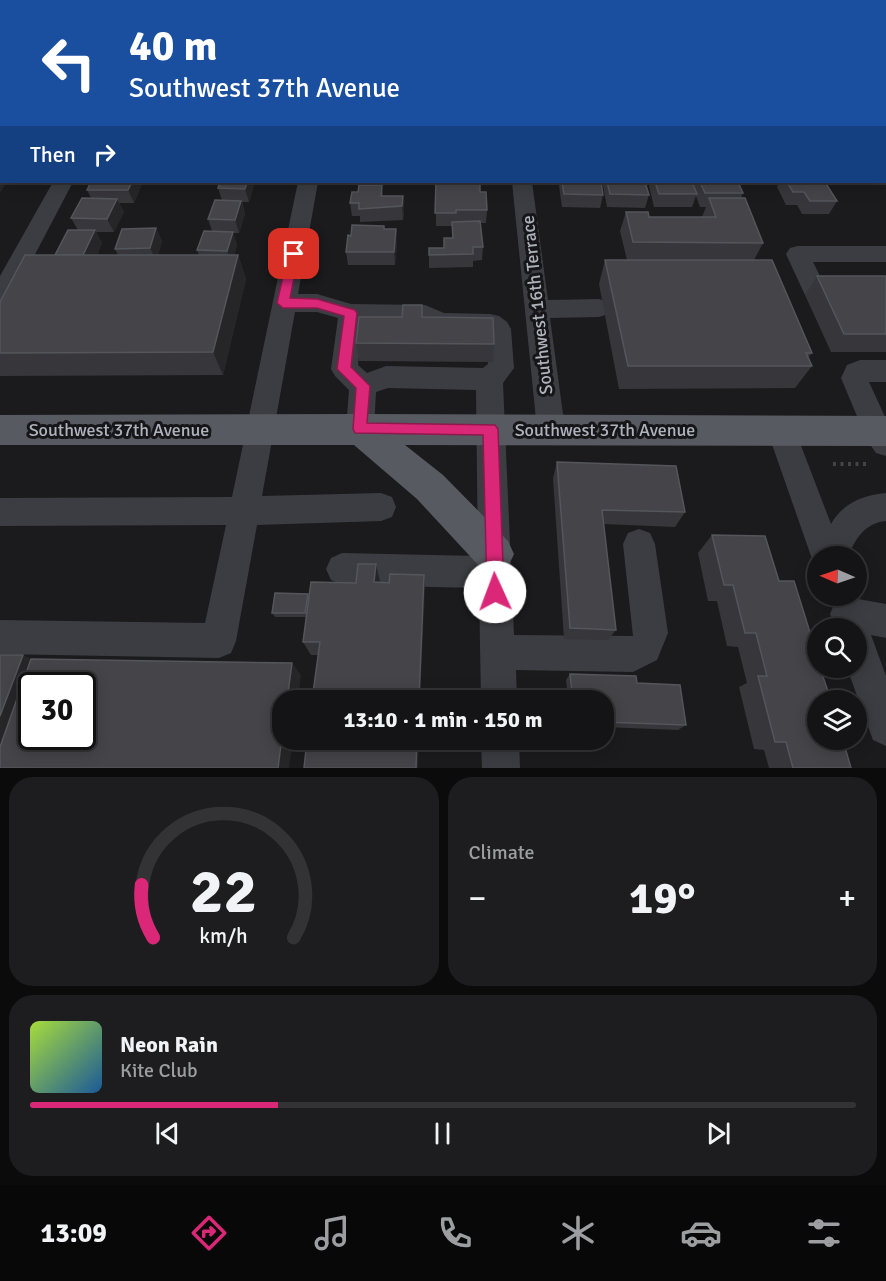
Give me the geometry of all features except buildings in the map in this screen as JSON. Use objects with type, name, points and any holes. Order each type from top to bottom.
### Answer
[{"type":"main road","points":[[360,429],[430,487],[494,563]]},
{"type":"main road","name":"Southwest 37th Avenue","points":[[0,430],[781,430],[880,442]]},
{"type":"street","points":[[0,298],[62,183]]},
{"type":"street","points":[[0,637],[219,641],[258,429],[308,183]]},
{"type":"street","name":"Southwest 16th Terrace","points":[[522,183],[551,429]]},
{"type":"street","points":[[886,254],[798,254],[814,290],[886,289]]},
{"type":"street","points":[[283,303],[317,303],[351,313],[425,314],[440,322],[490,323],[498,329],[490,429],[499,690]]},
{"type":"street","points":[[538,309],[599,308]]},
{"type":"street","points":[[351,313],[344,369],[363,386]]},
{"type":"street","points":[[363,386],[386,377],[494,370],[543,360]]},
{"type":"street","points":[[880,442],[854,378],[860,371],[886,371]]},
{"type":"street","points":[[360,429],[363,386]]},
{"type":"street","points":[[781,430],[822,546]]},
{"type":"street","points":[[0,512],[244,511],[381,507]]},
{"type":"street","points":[[836,546],[850,519],[861,511],[886,507]]},
{"type":"street","points":[[497,652],[633,654],[645,648],[651,633],[639,544]]},
{"type":"street","points":[[342,569],[494,563]]},
{"type":"street","points":[[867,620],[886,621]]},
{"type":"street","points":[[867,672],[886,727]]},
{"type":"street","points":[[500,750],[501,768]]},
{"type":"path","points":[[833,464],[880,442]]},
{"type":"route","points":[[294,254],[283,303],[317,303],[351,313],[344,369],[363,386],[360,429],[490,429],[495,592]]}]
